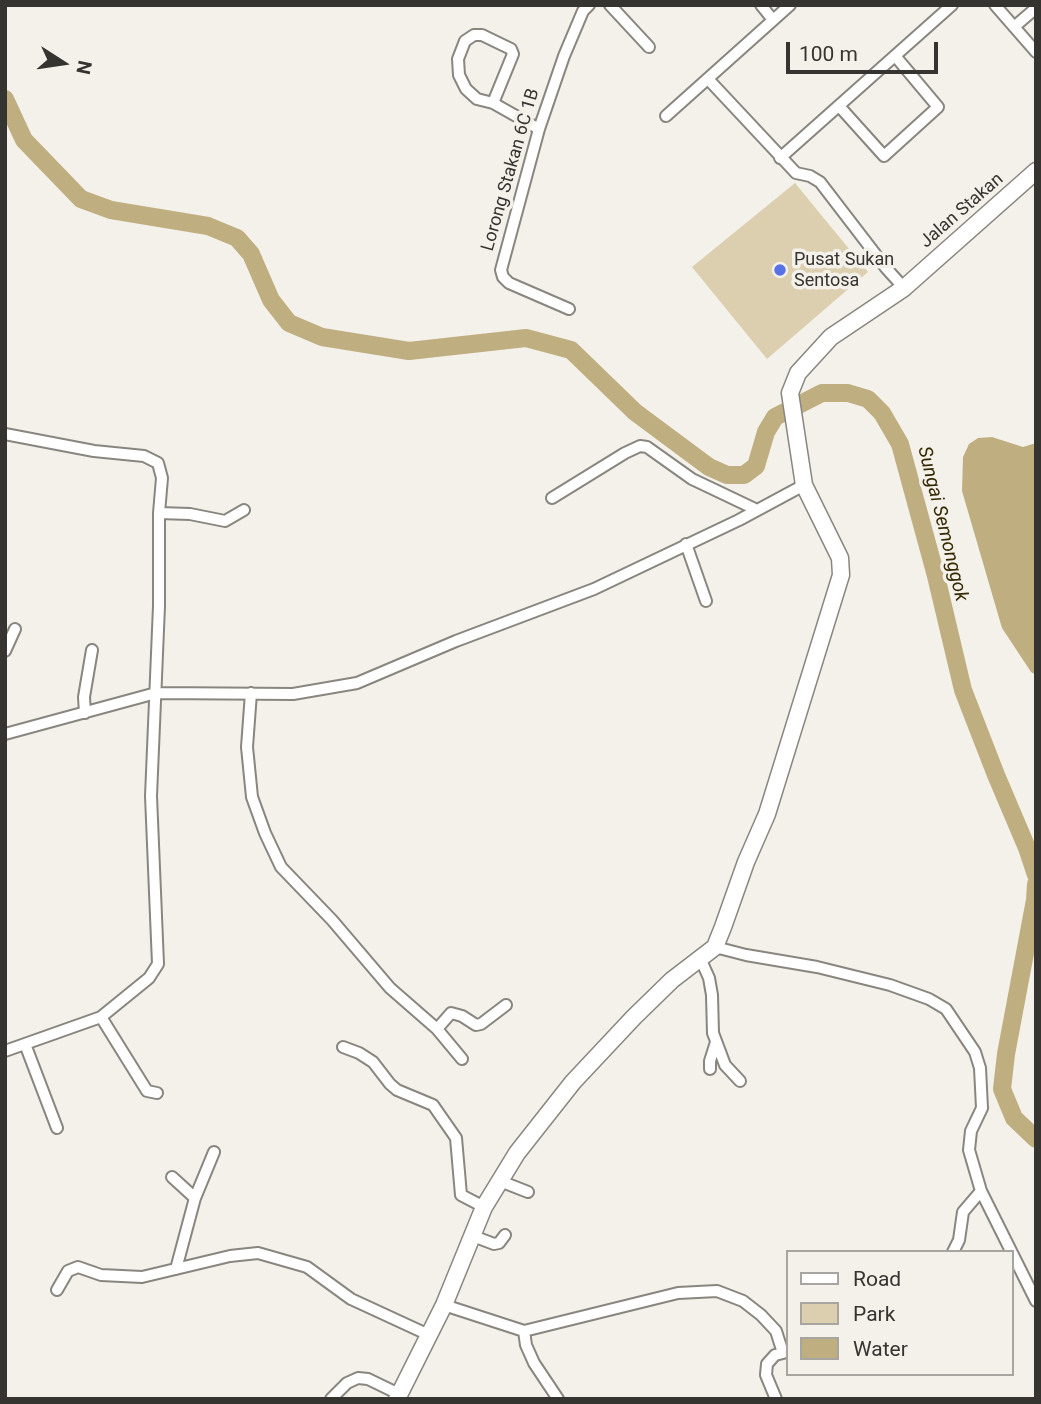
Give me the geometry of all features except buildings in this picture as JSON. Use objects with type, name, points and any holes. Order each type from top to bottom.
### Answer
[{"type":"main road","name":"Jalan Stakan","points":[[715,947],[766,814],[841,575],[840,558],[804,485],[790,393],[798,373],[831,337],[904,288],[1036,171]]},
{"type":"main road","points":[[398,1396],[444,1305],[484,1207],[517,1153],[573,1082],[634,1017],[715,947]]},
{"type":"street","name":"Lorong Stakan 6C 1B","points":[[569,309],[509,283],[501,270],[539,129],[564,56],[583,11],[589,5]]},
{"type":"street","points":[[610,5],[649,47]]},
{"type":"street","points":[[761,5],[773,20]]},
{"type":"street","points":[[666,116],[790,5]]},
{"type":"street","points":[[780,158],[952,5]]},
{"type":"street","points":[[995,5],[1036,52]]},
{"type":"street","points":[[1014,27],[1036,8]]},
{"type":"street","points":[[493,103],[513,54],[511,49],[482,35],[474,35],[464,41],[458,59],[459,75],[466,89],[477,99],[493,103],[539,129]]},
{"type":"street","points":[[839,106],[884,156],[938,107],[896,57]]},
{"type":"street","points":[[708,79],[796,173],[810,176],[820,183],[904,288]]},
{"type":"street","points":[[5,434],[94,451],[144,456],[158,463],[162,478],[151,796],[158,964],[149,978],[101,1017],[5,1051]]},
{"type":"street","points":[[552,498],[640,446],[646,447],[692,479],[755,509]]},
{"type":"street","points":[[5,734],[156,693],[293,694],[371,679],[456,641],[594,589],[739,520],[804,485]]},
{"type":"street","points":[[159,513],[190,514],[225,521],[244,510]]},
{"type":"street","points":[[686,544],[706,601]]},
{"type":"street","points":[[5,651],[15,629]]},
{"type":"street","points":[[85,713],[84,702],[92,650]]},
{"type":"street","points":[[251,693],[247,747],[252,797],[281,867],[332,920],[390,988],[437,1029],[462,1059]]},
{"type":"street","points":[[715,947],[890,985],[929,999],[946,1009],[975,1052],[980,1068],[982,1108],[971,1131],[969,1150],[981,1191],[1010,1250]]},
{"type":"street","points":[[700,958],[709,978],[716,1042],[725,1065],[740,1081]]},
{"type":"street","points":[[437,1029],[451,1013],[476,1025],[506,1005]]},
{"type":"street","points":[[101,1017],[147,1091],[157,1093]]},
{"type":"street","points":[[710,1069],[709,1062],[716,1042]]},
{"type":"street","points":[[25,1044],[57,1128]]},
{"type":"street","points":[[344,1047],[373,1062],[397,1090],[433,1105],[456,1138],[461,1195],[484,1207]]},
{"type":"street","points":[[176,1269],[195,1198],[214,1152]]},
{"type":"street","points":[[172,1177],[195,1198]]},
{"type":"street","points":[[500,1181],[528,1192]]},
{"type":"street","points":[[954,1250],[959,1240],[963,1212],[981,1191]]},
{"type":"street","points":[[473,1236],[494,1244],[499,1243],[505,1235]]},
{"type":"street","points":[[57,1290],[68,1271],[78,1267],[101,1275],[142,1277],[258,1253],[307,1267],[351,1299],[429,1335]]},
{"type":"street","points":[[1013,1255],[1036,1301]]},
{"type":"street","points":[[444,1305],[524,1331],[678,1293],[717,1292],[743,1301],[776,1331],[783,1353],[775,1355],[767,1364],[766,1375],[776,1399]]},
{"type":"street","points":[[524,1331],[526,1345],[534,1363],[558,1399]]},
{"type":"street","points":[[331,1399],[347,1383],[358,1378],[368,1379],[398,1396]]},
{"type":"green space","name":"Pusat Sukan Sentosa","points":[[795,183],[868,272],[767,359],[692,267]]},
{"type":"water","points":[[992,437],[1023,447],[1036,443],[1036,675],[1031,672],[1002,628],[962,491],[963,457],[969,444],[978,438]]},
{"type":"waterway","name":"Sungai Semonggok","points":[[5,99],[24,140],[81,199],[111,210],[208,226],[237,238],[251,254],[271,300],[289,323],[322,337],[409,351],[526,338],[571,350],[635,412],[709,467],[727,475],[744,475],[756,466],[766,432],[775,417],[822,393],[848,393],[868,399],[882,413],[900,444],[936,576],[963,690],[1036,875]]},
{"type":"waterway","name":"Sungai Semonggok","points":[[1036,884],[1002,1089],[1014,1118],[1036,1139]]},
{"type":"place","name":"Pusat Sukan Sentosa","points":[[780,270]]}]
